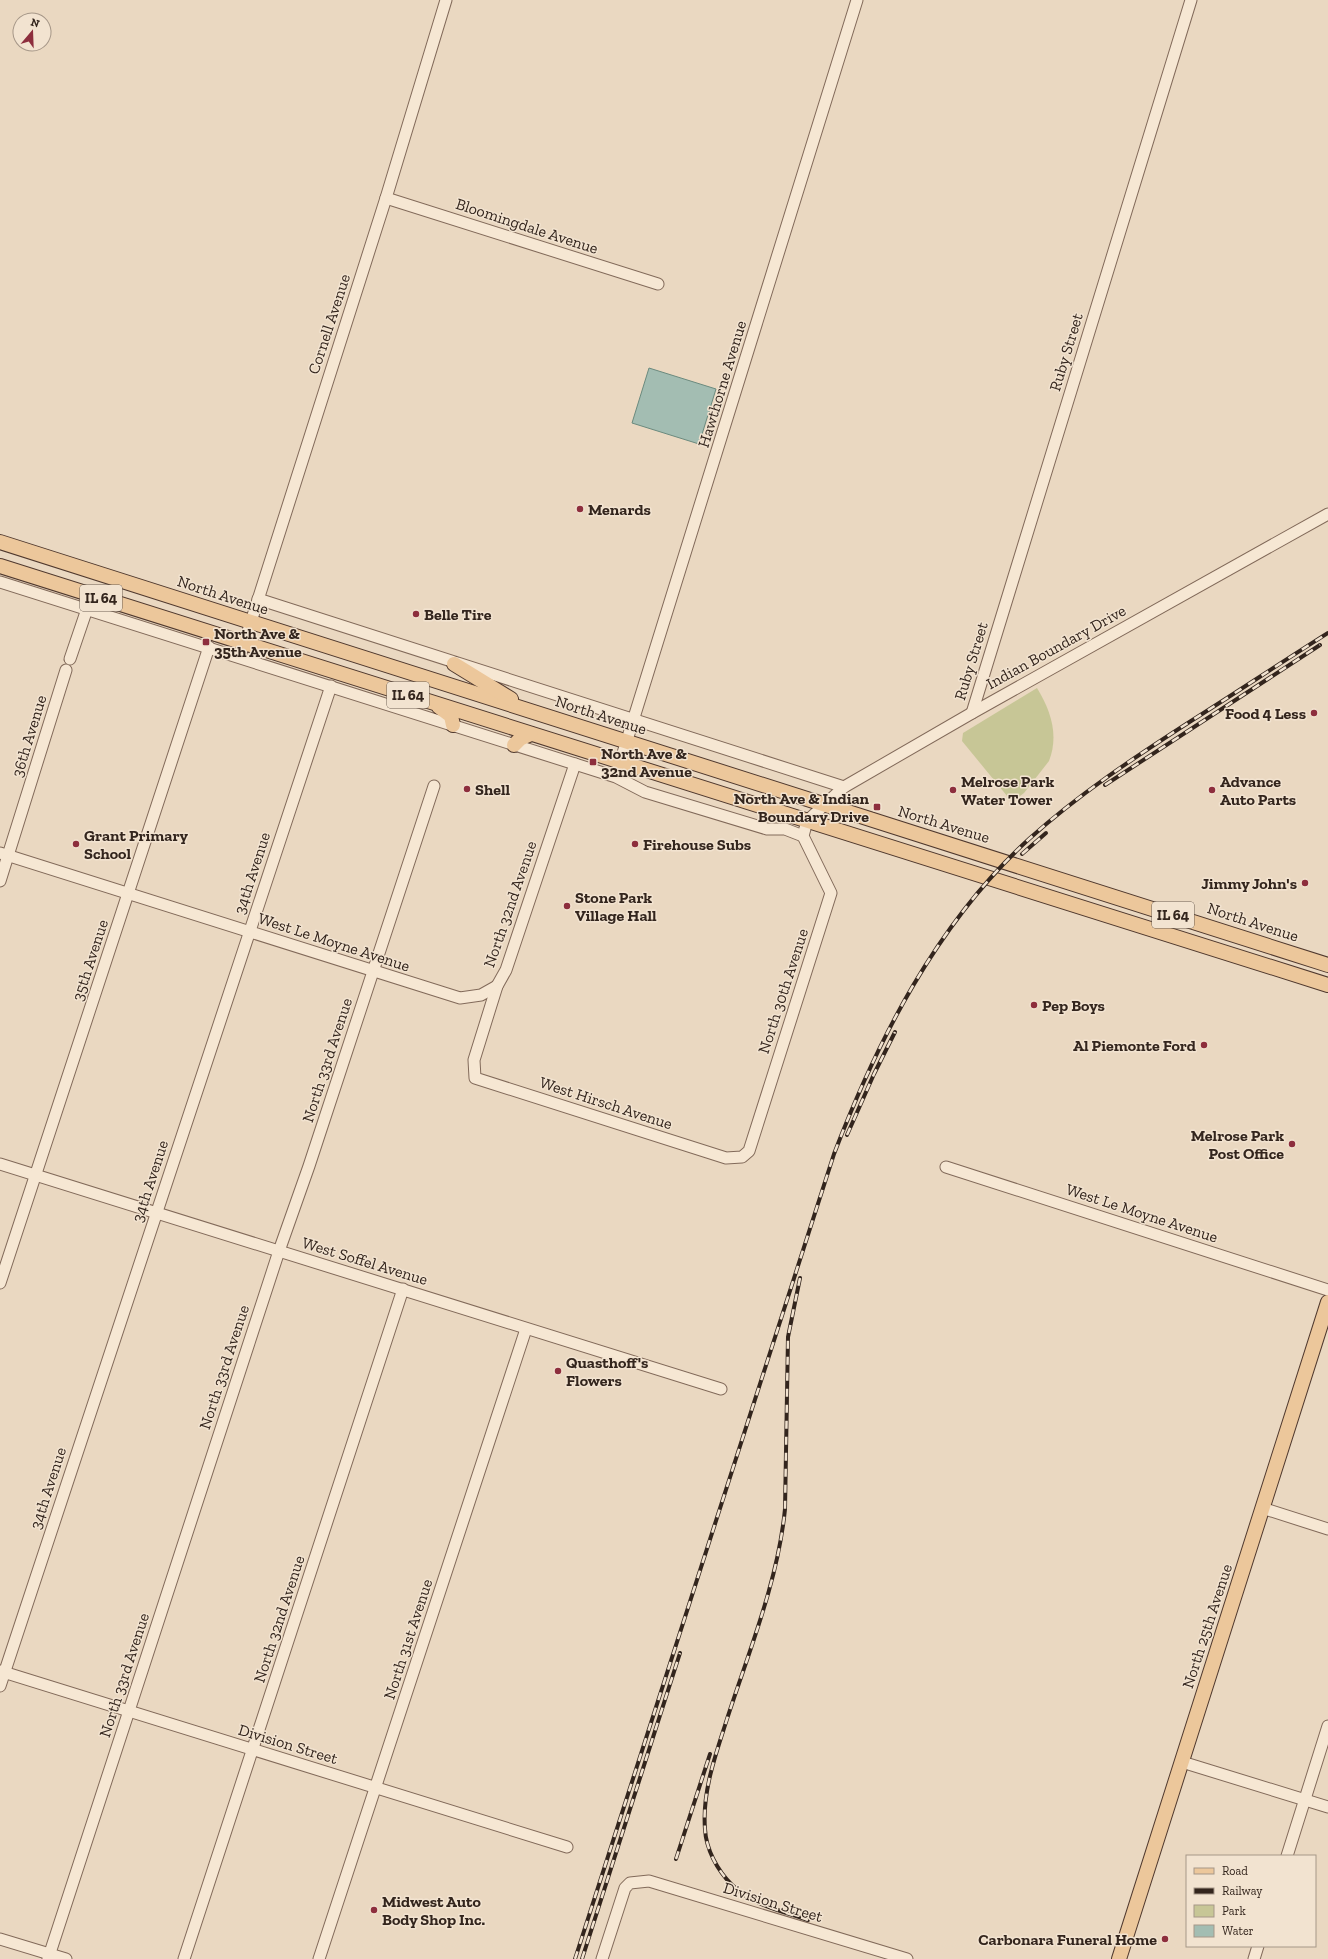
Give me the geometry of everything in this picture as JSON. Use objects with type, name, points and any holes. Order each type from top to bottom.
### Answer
[{"type":"main road","name":"North Avenue","points":[[0,542],[1328,964]]},
{"type":"main road","name":"IL 64","points":[[0,566],[1328,985]]},
{"type":"main road","points":[[454,664],[510,698],[542,714]]},
{"type":"main road","points":[[436,704],[451,716],[451,729]]},
{"type":"main road","points":[[514,745],[520,739],[531,734]]},
{"type":"main road","points":[[1226,953],[1232,933]]},
{"type":"main road","points":[[1297,976],[1303,956]]},
{"type":"main road","name":"North 25th Avenue","points":[[1119,1959],[1328,1302]]},
{"type":"street","name":"Cornell Avenue","points":[[240,657],[386,198],[446,0]]},
{"type":"street","name":"Hawthorne Avenue","points":[[616,777],[857,0]]},
{"type":"street","name":"Ruby Street","points":[[972,713],[1191,0]]},
{"type":"street","name":"Bloomingdale Avenue","points":[[386,198],[658,284]]},
{"type":"street","name":"Indian Boundary Drive","points":[[807,821],[844,787],[972,713],[1328,514]]},
{"type":"street","points":[[0,582],[331,686],[451,729],[514,745],[616,777],[645,792],[767,829],[785,829],[803,836],[807,821]]},
{"type":"street","name":"North Avenue","points":[[258,599],[454,664],[844,787]]},
{"type":"street","name":"36th Avenue","points":[[0,881],[4,854],[87,609]]},
{"type":"street","name":"35th Avenue","points":[[0,1283],[210,647]]},
{"type":"street","name":"34th Avenue","points":[[0,1686],[2,1672],[331,686]]},
{"type":"street","name":"North 32nd Avenue","points":[[475,1078],[474,1060],[497,986],[506,970],[575,764]]},
{"type":"street","name":"North 33rd Avenue","points":[[48,1956],[279,1251],[434,786]]},
{"type":"street","name":"North 30th Avenue","points":[[726,1158],[742,1157],[749,1152],[831,893],[803,836]]},
{"type":"street","name":"West Le Moyne Avenue","points":[[4,854],[460,998],[481,995],[497,986]]},
{"type":"street","name":"West Hirsch Avenue","points":[[475,1078],[726,1158]]},
{"type":"street","name":"West Soffel Avenue","points":[[0,1164],[721,1389]]},
{"type":"street","name":"West Le Moyne Avenue","points":[[946,1167],[1328,1290]]},
{"type":"street","name":"North 32nd Avenue","points":[[184,1959],[254,1750],[403,1289]]},
{"type":"street","name":"North 31st Avenue","points":[[319,1959],[526,1329]]},
{"type":"street","points":[[1262,1508],[1328,1529]]},
{"type":"street","name":"Division Street","points":[[2,1672],[566,1848]]},
{"type":"street","points":[[1287,1855],[1328,1726]]},
{"type":"street","points":[[1182,1762],[1328,1807]]},
{"type":"street","name":"Division Street","points":[[602,1959],[622,1895],[630,1883],[649,1881],[907,1959]]},
{"type":"street","points":[[0,1939],[48,1956],[66,1959]]},
{"type":"street","points":[[1254,1959],[1258,1947]]},
{"type":"green space","points":[[1037,688],[1050,714],[1053,733],[1052,751],[1049,761],[1024,793],[1012,802],[962,741],[963,733]]},
{"type":"water","points":[[649,368],[716,389],[699,444],[632,423]]},
{"type":"railway","points":[[575,1959],[834,1154],[870,1068],[914,985],[938,945],[966,907],[996,872],[1048,822],[1087,791],[1128,762],[1328,633]]},
{"type":"railway","points":[[1105,785],[1320,645]]},
{"type":"railway","points":[[1022,854],[1046,833]]},
{"type":"railway","points":[[847,1135],[874,1074],[895,1032]]},
{"type":"railway","points":[[800,1278],[788,1337],[785,1509],[781,1536],[776,1563],[762,1616],[714,1759],[706,1801],[705,1829],[713,1859],[732,1885],[749,1898],[808,1920]]},
{"type":"railway","points":[[582,1959],[680,1653]]},
{"type":"railway","points":[[676,1859],[710,1754]]},
{"type":"place","name":"Menards","points":[[580,509]]},
{"type":"place","name":"Belle Tire","points":[[416,614]]},
{"type":"place","name":"North Ave & 35th Avenue","points":[[206,642]]},
{"type":"place","name":"Food 4 Less","points":[[1314,713]]},
{"type":"place","name":"North Ave & 32nd Avenue","points":[[593,762]]},
{"type":"place","name":"Shell","points":[[467,789]]},
{"type":"place","name":"Melrose Park Water Tower","points":[[953,790]]},
{"type":"place","name":"Advance Auto Parts","points":[[1212,790]]},
{"type":"place","name":"North Ave & Indian Boundary Drive","points":[[877,807]]},
{"type":"place","name":"Grant Primary School","points":[[76,844]]},
{"type":"place","name":"Firehouse Subs","points":[[635,844]]},
{"type":"place","name":"Jimmy John's","points":[[1305,883]]},
{"type":"place","name":"Stone Park Village Hall","points":[[567,906]]},
{"type":"place","name":"Pep Boys","points":[[1034,1005]]},
{"type":"place","name":"Al Piemonte Ford","points":[[1204,1045]]},
{"type":"place","name":"Melrose Park Post Office","points":[[1292,1144]]},
{"type":"place","name":"Quasthoff's Flowers","points":[[558,1371]]},
{"type":"place","name":"Midwest Auto Body Shop Inc.","points":[[374,1910]]},
{"type":"place","name":"Carbonara Funeral Home","points":[[1165,1939]]}]
